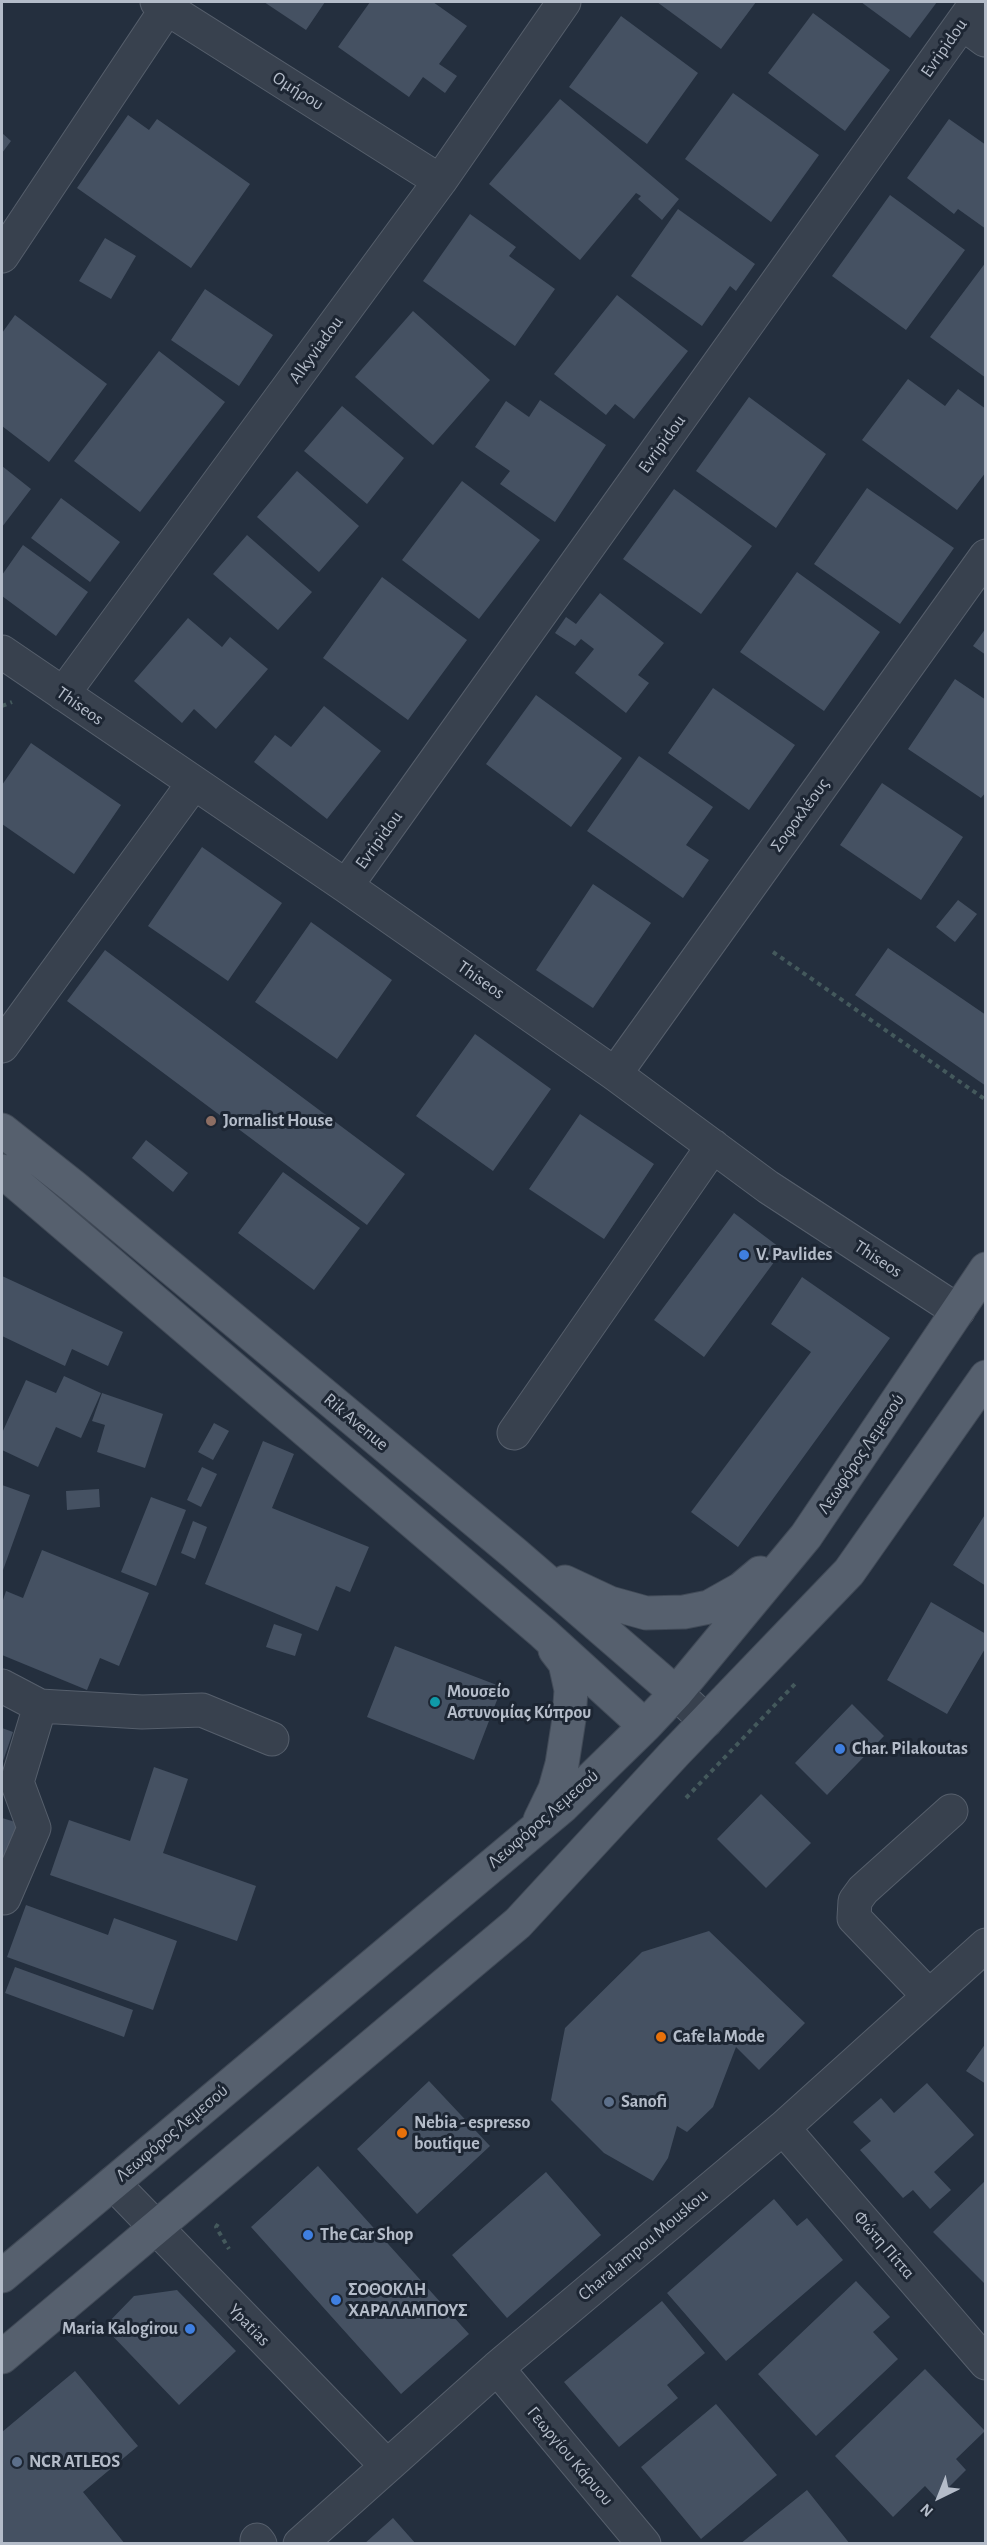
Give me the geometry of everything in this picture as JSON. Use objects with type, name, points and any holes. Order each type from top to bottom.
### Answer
[{"type":"main road","name":"Rik Avenue","points":[[2,1130],[74,1187],[514,1553],[676,1693]]},
{"type":"main road","points":[[2,1171],[543,1633],[645,1726]]},
{"type":"main road","name":"Λεωφόρος Λεμεσού","points":[[2,2276],[562,1806],[645,1726],[676,1693],[806,1536],[986,1269]]},
{"type":"main road","points":[[2,2357],[518,1923],[675,1753],[849,1572],[986,1377]]},
{"type":"main road","points":[[514,1553],[576,1588],[610,1602],[646,1613],[684,1612],[710,1607],[741,1589],[806,1536]]},
{"type":"main road","points":[[536,1827],[555,1789],[562,1764],[571,1690],[565,1663],[543,1633]]},
{"type":"street","name":"Alkyviadou","points":[[63,694],[440,181],[564,2]]},
{"type":"street","name":"Ομήρου","points":[[162,5],[440,181]]},
{"type":"street","points":[[2,256],[162,5]]},
{"type":"street","name":"Evripidou","points":[[346,886],[975,22]]},
{"type":"street","name":"Σοφοκλέους","points":[[615,1074],[986,556]]},
{"type":"street","name":"Thiseos","points":[[2,652],[192,784],[346,886],[615,1074],[768,1187],[958,1311]]},
{"type":"street","points":[[2,1046],[192,784]]},
{"type":"street","points":[[514,1433],[712,1146]]},
{"type":"street","points":[[2,1686],[40,1706],[142,1712],[202,1710],[272,1739]]},
{"type":"street","name":"Rik Avenue","points":[[676,1693],[706,1721]]},
{"type":"street","points":[[4,1898],[34,1828],[17,1782],[40,1706]]},
{"type":"street","points":[[645,1726],[675,1753]]},
{"type":"street","points":[[929,1996],[854,1918],[855,1901],[863,1890],[951,1811]]},
{"type":"street","name":"Charalampou Mouskou","points":[[300,2544],[497,2368],[783,2127],[986,1945]]},
{"type":"street","name":"Φώτη Πίττα","points":[[783,2127],[986,2363]]},
{"type":"street","name":"Ypatias","points":[[113,2183],[298,2393],[386,2465]]},
{"type":"street","name":"Γεωργίου Κάρυου","points":[[497,2368],[644,2544]]},
{"type":"path","points":[[773,952],[986,1100]]},
{"type":"building","points":[[264,2],[325,2],[306,30]]},
{"type":"building","points":[[370,2],[433,2],[467,26],[439,64],[457,76],[445,93],[423,77],[409,97],[338,47]]},
{"type":"building","points":[[657,2],[756,2],[721,49]]},
{"type":"building","points":[[861,2],[937,2],[910,38]]},
{"type":"building","points":[[813,13],[890,70],[845,131],[768,73]]},
{"type":"building","points":[[621,16],[698,73],[647,144],[569,87]]},
{"type":"building","points":[[733,93],[819,155],[771,222],[685,159]]},
{"type":"building","points":[[560,99],[679,199],[662,220],[638,199],[641,196],[636,193],[580,260],[489,184]]},
{"type":"building","points":[[128,115],[149,130],[157,119],[250,184],[191,268],[77,188]]},
{"type":"building","points":[[949,119],[986,145],[986,229],[958,209],[954,214],[907,178]]},
{"type":"building","points":[[2,133],[11,141],[2,153]]},
{"type":"building","points":[[890,195],[965,250],[906,330],[832,276]]},
{"type":"building","points":[[678,209],[755,264],[736,291],[730,286],[702,326],[631,276]]},
{"type":"building","points":[[470,214],[516,247],[509,256],[555,289],[515,346],[423,281]]},
{"type":"building","points":[[105,238],[136,256],[111,299],[79,281]]},
{"type":"building","points":[[986,262],[986,378],[930,337]]},
{"type":"building","points":[[205,289],[273,335],[239,386],[171,340]]},
{"type":"building","points":[[617,295],[688,351],[634,419],[615,404],[606,415],[554,374]]},
{"type":"building","points":[[413,311],[490,380],[433,445],[355,377]]},
{"type":"building","points":[[15,315],[107,384],[49,462],[2,426],[2,333]]},
{"type":"building","points":[[159,351],[225,402],[140,512],[74,461]]},
{"type":"building","points":[[908,379],[945,406],[958,389],[986,409],[986,472],[957,510],[862,440]]},
{"type":"building","points":[[749,397],[826,454],[776,528],[696,471]]},
{"type":"building","points":[[540,400],[606,445],[555,522],[500,484],[510,471],[475,447],[506,401],[529,417]]},
{"type":"building","points":[[342,406],[404,458],[367,504],[304,451]]},
{"type":"building","points":[[2,466],[31,489],[2,527]]},
{"type":"building","points":[[297,471],[359,526],[319,572],[257,517]]},
{"type":"building","points":[[462,481],[540,540],[479,619],[402,560]]},
{"type":"building","points":[[867,488],[954,548],[900,624],[814,564]]},
{"type":"building","points":[[674,489],[752,546],[701,614],[623,559]]},
{"type":"building","points":[[61,498],[120,542],[90,582],[31,538]]},
{"type":"building","points":[[247,535],[312,592],[278,630],[213,574]]},
{"type":"building","points":[[23,545],[88,592],[56,636],[2,596],[2,575]]},
{"type":"building","points":[[797,572],[880,632],[824,711],[740,652]]},
{"type":"building","points":[[382,577],[467,640],[408,720],[323,658]]},
{"type":"building","points":[[600,593],[664,643],[638,675],[649,683],[626,713],[575,673],[594,649],[581,639],[575,646],[555,633],[566,617],[576,624]]},
{"type":"building","points":[[188,618],[222,647],[230,637],[268,669],[216,729],[194,709],[182,723],[134,681]]},
{"type":"building","points":[[986,628],[986,655],[973,646]]},
{"type":"building","points":[[955,679],[986,700],[986,792],[981,798],[908,749]]},
{"type":"building","points":[[713,688],[795,745],[749,810],[668,753]]},
{"type":"building","points":[[536,695],[622,758],[571,827],[486,764]]},
{"type":"building","points":[[324,706],[381,751],[327,819],[254,762],[275,735],[291,747]]},
{"type":"building","points":[[31,743],[121,805],[74,874],[2,824],[2,785]]},
{"type":"building","points":[[639,756],[713,807],[686,845],[709,860],[683,898],[587,831]]},
{"type":"building","points":[[882,783],[963,837],[921,900],[840,845]]},
{"type":"building","points":[[202,847],[282,903],[228,981],[148,926]]},
{"type":"building","points":[[593,884],[651,923],[593,1008],[536,970]]},
{"type":"building","points":[[958,900],[977,914],[955,942],[936,927]]},
{"type":"building","points":[[311,922],[392,980],[337,1059],[255,1002]]},
{"type":"building","points":[[888,948],[986,1015],[986,1086],[855,995]]},
{"type":"building","points":[[105,950],[405,1174],[367,1225],[67,1001]]},
{"type":"building","points":[[475,1034],[551,1089],[493,1171],[416,1116]]},
{"type":"building","points":[[580,1114],[654,1164],[604,1239],[529,1189]]},
{"type":"building","points":[[146,1140],[188,1173],[173,1192],[132,1158]]},
{"type":"building","points":[[283,1172],[360,1228],[314,1290],[238,1233]]},
{"type":"building","points":[[734,1213],[783,1250],[704,1357],[654,1320]]},
{"type":"building","points":[[2,1276],[123,1332],[108,1366],[72,1349],[65,1366],[2,1336]]},
{"type":"building","points":[[802,1277],[890,1338],[738,1547],[691,1512],[811,1352],[771,1324]]},
{"type":"building","points":[[64,1376],[101,1393],[81,1438],[56,1427],[38,1467],[2,1450],[2,1433],[26,1380],[56,1393]]},
{"type":"building","points":[[102,1393],[163,1414],[145,1468],[97,1452],[105,1425],[92,1421]]},
{"type":"building","points":[[214,1423],[229,1431],[213,1460],[198,1452]]},
{"type":"building","points":[[263,1441],[294,1454],[272,1508],[369,1547],[350,1592],[336,1586],[318,1631],[205,1584]]},
{"type":"building","points":[[202,1467],[217,1474],[201,1507],[187,1500]]},
{"type":"building","points":[[2,1485],[30,1495],[2,1573]]},
{"type":"building","points":[[99,1489],[100,1507],[67,1510],[66,1491]]},
{"type":"building","points":[[151,1497],[186,1510],[156,1586],[121,1572]]},
{"type":"building","points":[[986,1513],[986,1586],[953,1565]]},
{"type":"building","points":[[193,1521],[207,1527],[195,1559],[181,1553]]},
{"type":"building","points":[[42,1550],[149,1593],[119,1666],[100,1658],[87,1690],[2,1655],[2,1603],[6,1591],[23,1598]]},
{"type":"building","points":[[931,1602],[986,1634],[986,1647],[947,1714],[887,1680]]},
{"type":"building","points":[[274,1624],[302,1634],[295,1656],[266,1647]]},
{"type":"building","name":"Μουσείο Αστυνομίας Κύπρου","points":[[395,1646],[502,1687],[474,1760],[367,1717]]},
{"type":"building","name":"Char. Pilakoutas","points":[[852,1704],[884,1736],[827,1795],[795,1763]]},
{"type":"building","points":[[2,1728],[13,1732],[2,1764]]},
{"type":"building","points":[[154,1767],[188,1779],[163,1853],[256,1886],[237,1941],[50,1875],[69,1820],[130,1841]]},
{"type":"building","points":[[761,1794],[811,1843],[766,1888],[717,1839]]},
{"type":"building","points":[[2,1818],[22,1824],[2,1866]]},
{"type":"building","points":[[26,1905],[108,1935],[114,1918],[177,1941],[153,2010],[7,1957]]},
{"type":"building","points":[[709,1931],[805,2023],[759,2070],[736,2047],[713,2107],[687,2132],[677,2126],[668,2158],[653,2181],[604,2153],[551,2100],[565,2028],[642,1952]]},
{"type":"building","points":[[15,1967],[133,2010],[124,2037],[5,1993]]},
{"type":"building","points":[[986,2043],[986,2084],[966,2071]]},
{"type":"building","points":[[429,2081],[490,2146],[417,2214],[357,2149]]},
{"type":"building","points":[[927,2083],[974,2135],[934,2172],[951,2190],[930,2209],[913,2190],[903,2198],[860,2150],[871,2141],[853,2122],[881,2098],[894,2113]]},
{"type":"building","points":[[318,2166],[469,2334],[401,2394],[251,2227]]},
{"type":"building","points":[[546,2172],[601,2235],[507,2318],[452,2255]]},
{"type":"building","points":[[986,2180],[986,2285],[933,2232]]},
{"type":"building","points":[[774,2199],[797,2226],[807,2218],[843,2260],[726,2361],[667,2293]]},
{"type":"building","points":[[856,2281],[890,2317],[873,2332],[898,2359],[816,2436],[758,2374]]},
{"type":"building","points":[[177,2290],[236,2351],[179,2405],[104,2327],[134,2296]]},
{"type":"building","points":[[662,2301],[705,2353],[667,2385],[678,2398],[619,2447],[564,2382]]},
{"type":"building","points":[[925,2369],[985,2431],[956,2459],[966,2470],[937,2499],[925,2486],[893,2517],[835,2456]]},
{"type":"building","points":[[75,2371],[138,2446],[83,2492],[125,2544],[2,2544],[2,2432]]},
{"type":"building","points":[[716,2404],[777,2475],[701,2539],[641,2467]]},
{"type":"building","points":[[807,2490],[850,2544],[740,2544]]},
{"type":"building","points":[[393,2518],[416,2544],[364,2544]]},
{"type":"place","name":"Jornalist House","points":[[211,1121]]},
{"type":"place","name":"V. Pavlides","points":[[744,1255]]},
{"type":"place","name":"Μουσείο Αστυνομίας Κύπρου","points":[[435,1702]]},
{"type":"place","name":"Char. Pilakoutas","points":[[840,1749]]},
{"type":"place","name":"Cafe la Mode","points":[[661,2037]]},
{"type":"place","name":"Sanofi","points":[[609,2102]]},
{"type":"place","name":"Nebia - espresso boutique","points":[[402,2133]]},
{"type":"place","name":"The Car Shop","points":[[308,2235]]},
{"type":"place","name":"ΣΟΘΟΚΛΗ ΧΑΡΑΛΑΜΠΟΥΣ","points":[[336,2300]]},
{"type":"place","name":"Maria Kalogirou","points":[[190,2329]]},
{"type":"place","name":"NCR ATLEOS","points":[[17,2462]]}]
